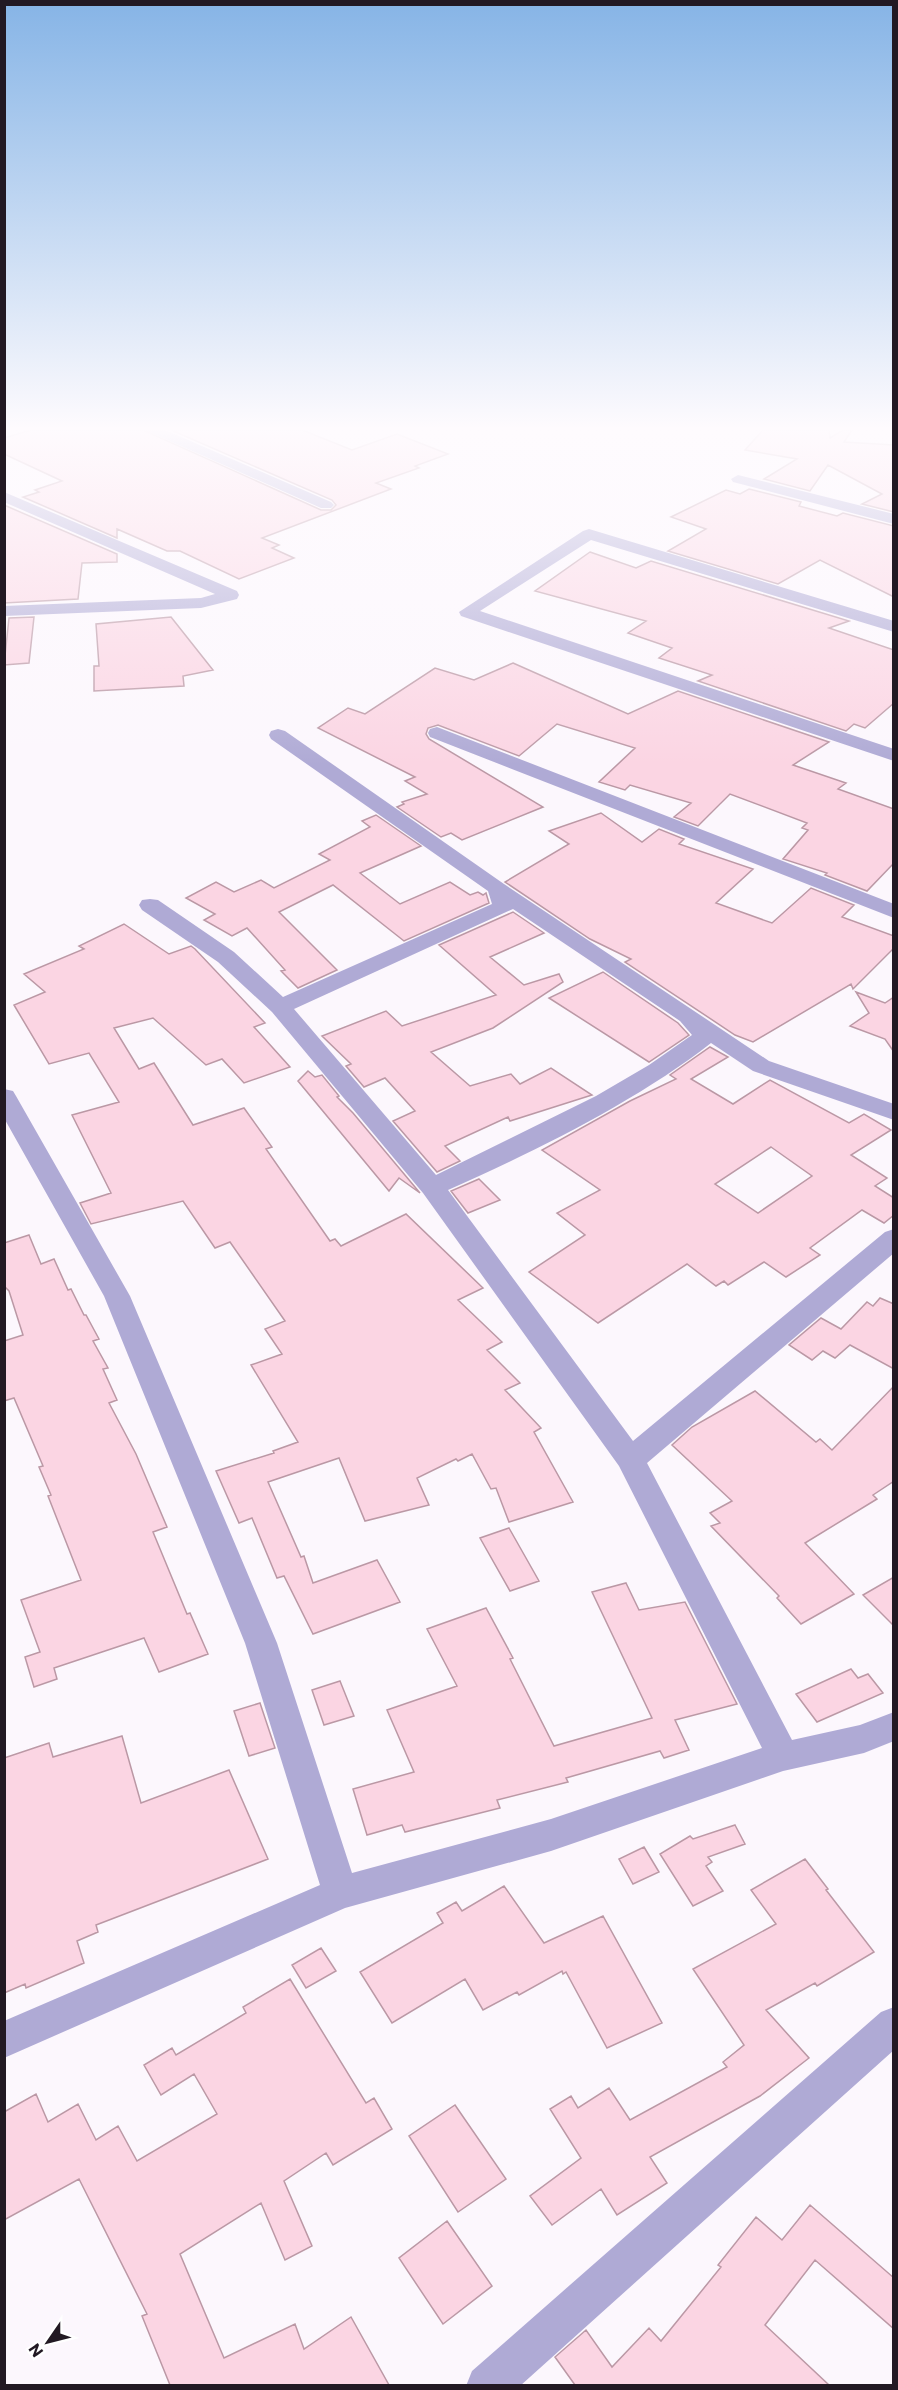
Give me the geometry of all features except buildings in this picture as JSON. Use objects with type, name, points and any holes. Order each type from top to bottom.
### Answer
[{"type":"street","points":[[4,611],[201,603],[231,595],[106,542]]},
{"type":"street","points":[[577,542],[467,612],[894,755]]},
{"type":"street","points":[[614,542],[894,627]]},
{"type":"street","points":[[437,733],[894,912]]},
{"type":"street","points":[[278,735],[497,888],[761,1066],[894,1113]]},
{"type":"street","points":[[280,1007],[504,907],[497,888]]},
{"type":"street","points":[[150,905],[226,957],[280,1007],[432,1187],[631,1460],[783,1756]]},
{"type":"street","points":[[432,1187],[483,1165],[603,1101],[685,1052],[706,1035],[686,1016]]},
{"type":"street","points":[[4,1096],[117,1296],[261,1643],[340,1893]]},
{"type":"street","points":[[631,1460],[894,1238]]},
{"type":"street","points":[[4,2040],[340,1893],[551,1835],[783,1756],[864,1738],[894,1726]]},
{"type":"street","points":[[487,2385],[894,2025]]}]
